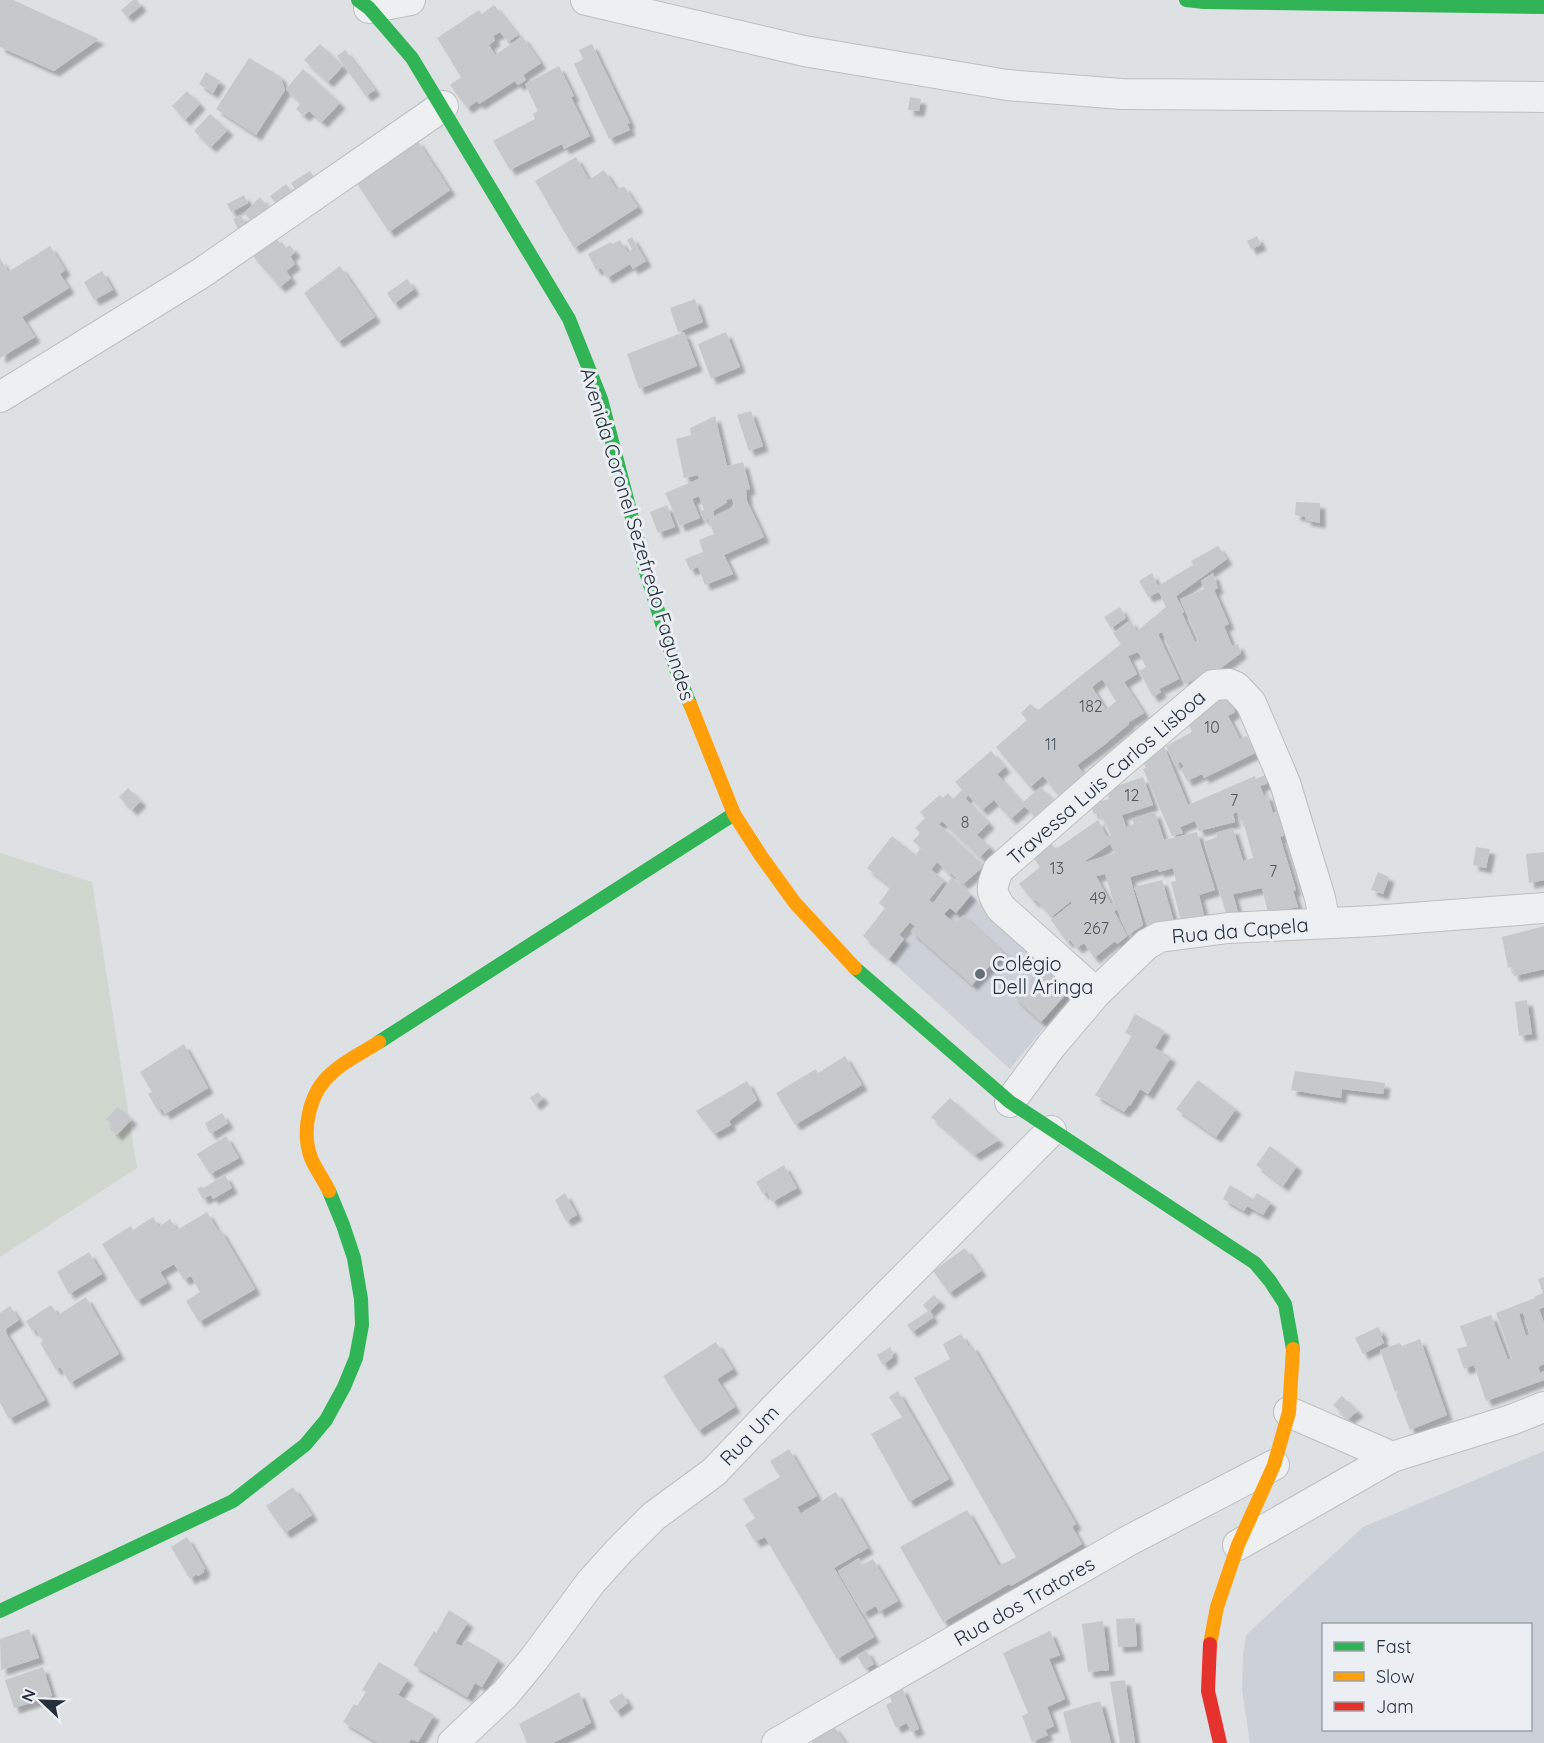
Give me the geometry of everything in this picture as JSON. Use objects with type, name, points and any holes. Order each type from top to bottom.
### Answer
[{"type":"main road","points":[[1186,0],[1544,7]]},
{"type":"main road","name":"Avenida Coronel Sezefredo Fagundes","points":[[364,4],[412,58],[443,106],[569,319],[601,399],[646,572],[677,672],[734,814],[761,856],[795,903],[856,969],[1010,1102],[1255,1263],[1285,1304],[1293,1347],[1289,1412],[1274,1466],[1238,1545],[1217,1607],[1209,1648],[1208,1691],[1220,1743]]},
{"type":"main road","points":[[0,1611],[233,1501],[304,1445],[326,1420],[344,1387],[356,1358],[362,1325],[362,1299],[354,1258],[328,1189],[311,1158],[306,1133],[308,1117],[317,1092],[331,1073],[734,814]]},
{"type":"street","points":[[364,4],[410,0]]},
{"type":"street","points":[[586,0],[804,51],[1007,85],[1122,94],[1544,98]]},
{"type":"street","points":[[0,397],[200,274],[443,106]]},
{"type":"street","name":"Travessa Luis Carlos Lisboa","points":[[1096,993],[1001,908],[993,896],[992,886],[998,870],[1213,685],[1229,684],[1236,687],[1251,703],[1285,783],[1320,897],[1325,923]]},
{"type":"street","name":"Rua da Capela","points":[[1010,1102],[1051,1047],[1096,993],[1147,944],[1160,937],[1228,928],[1472,915],[1544,908]]},
{"type":"street","name":"Rua Um","points":[[453,1743],[505,1694],[591,1582],[619,1551],[654,1516],[714,1472],[1051,1131]]},
{"type":"street","points":[[1238,1545],[1392,1457],[1511,1420],[1544,1407]]},
{"type":"street","points":[[1289,1412],[1392,1457]]},
{"type":"street","name":"Rua dos Tratores","points":[[777,1743],[1128,1541],[1274,1466]]},
{"type":"shaded area","points":[[0,853],[92,882],[137,1168],[0,1257]]},
{"type":"shaded area","name":"Colégio Dell Aringa","points":[[952,877],[1072,991],[1072,994],[1010,1069],[889,959]]},
{"type":"shaded area","points":[[1544,1451],[1544,1743],[1250,1743],[1242,1690],[1246,1635],[1363,1527]]},
{"type":"building","points":[[0,0],[13,0],[99,39],[54,71],[0,47]]},
{"type":"building","points":[[133,0],[137,0],[141,6],[127,17],[121,10]]},
{"type":"building","points":[[494,5],[518,35],[508,42],[500,32],[493,36],[495,40],[489,45],[495,55],[522,36],[541,63],[523,75],[526,80],[518,85],[515,81],[479,104],[477,101],[467,108],[450,85],[461,77],[437,38],[479,10],[482,14]]},
{"type":"building","points":[[320,44],[343,66],[328,82],[304,60]]},
{"type":"building","points":[[592,44],[630,123],[627,124],[630,130],[609,139],[574,64],[583,59],[579,50]]},
{"type":"building","points":[[345,50],[375,90],[366,96],[337,56]]},
{"type":"building","points":[[249,58],[280,76],[285,90],[256,135],[216,109]]},
{"type":"building","points":[[559,66],[590,136],[564,149],[562,144],[510,170],[493,141],[535,119],[533,114],[538,111],[525,84]]},
{"type":"building","points":[[303,69],[340,103],[322,122],[309,111],[304,116],[296,109],[301,103],[286,89]]},
{"type":"building","points":[[206,72],[220,81],[213,93],[199,84]]},
{"type":"building","points":[[187,91],[200,104],[185,120],[172,106]]},
{"type":"building","points":[[910,97],[921,99],[919,111],[908,110]]},
{"type":"building","points":[[210,114],[228,130],[211,147],[194,131]]},
{"type":"building","points":[[417,140],[450,190],[389,232],[356,182]]},
{"type":"building","points":[[576,157],[589,180],[604,170],[617,190],[624,186],[638,207],[574,248],[535,181]]},
{"type":"building","points":[[310,171],[317,182],[298,194],[291,183]]},
{"type":"building","points":[[286,184],[292,196],[276,204],[270,196]]},
{"type":"building","points":[[244,195],[248,203],[231,212],[227,204]]},
{"type":"building","points":[[260,197],[273,212],[256,226],[244,213]]},
{"type":"building","points":[[241,215],[246,226],[238,229],[233,219]]},
{"type":"building","points":[[1257,236],[1261,245],[1251,249],[1247,241]]},
{"type":"building","points":[[275,237],[284,249],[290,245],[295,252],[290,256],[295,264],[286,271],[291,278],[280,287],[251,254]]},
{"type":"building","points":[[632,237],[646,261],[633,269],[630,264],[607,278],[601,268],[596,270],[588,254],[620,240],[628,253],[632,249],[627,240]]},
{"type":"building","points":[[50,246],[65,270],[60,274],[69,288],[22,317],[35,337],[0,358],[0,258],[8,272]]},
{"type":"building","points":[[340,266],[375,317],[338,342],[304,293]]},
{"type":"building","points":[[102,271],[113,290],[94,300],[84,282]]},
{"type":"building","points":[[407,279],[414,289],[394,304],[387,293]]},
{"type":"building","points":[[695,299],[703,322],[678,332],[670,308]]},
{"type":"building","points":[[684,332],[697,366],[639,389],[627,354]]},
{"type":"building","points":[[726,332],[740,367],[711,379],[698,344]]},
{"type":"building","points":[[751,411],[763,446],[749,451],[737,415]]},
{"type":"building","points":[[715,416],[727,466],[743,462],[750,489],[746,490],[747,501],[764,537],[724,555],[733,574],[705,585],[698,567],[690,570],[685,559],[703,552],[699,540],[714,534],[708,518],[704,520],[700,511],[704,510],[699,496],[692,499],[700,518],[680,526],[665,493],[699,479],[698,475],[684,478],[676,439],[691,435],[690,428]],"holes":[[[732,498],[734,507],[714,516],[713,511],[727,500]]]},
{"type":"building","points":[[1296,502],[1320,503],[1320,523],[1295,515]]},
{"type":"building","points":[[667,505],[675,527],[658,533],[650,512]]},
{"type":"building","points":[[1218,546],[1227,559],[1176,596],[1195,642],[1198,641],[1197,637],[1180,599],[1204,589],[1201,581],[1213,573],[1218,588],[1214,590],[1229,624],[1224,626],[1232,646],[1238,644],[1241,653],[1213,674],[1212,671],[1185,684],[1162,632],[1158,634],[1179,679],[1159,689],[1161,692],[1153,697],[1139,671],[1146,667],[1138,652],[1128,656],[1137,674],[1124,682],[1144,713],[1129,722],[1077,765],[1086,777],[1061,799],[1043,776],[1030,787],[996,747],[1027,720],[1021,713],[1030,704],[1038,710],[1121,644],[1113,633],[1130,620],[1137,631],[1166,607],[1159,592],[1148,597],[1139,581],[1152,573],[1158,586],[1193,565],[1191,561]],"holes":[[[1102,679],[1116,701],[1106,710],[1092,687]]]},
{"type":"building","points":[[1120,607],[1126,618],[1111,628],[1104,617]]},
{"type":"building","points":[[1215,698],[1230,700],[1235,712],[1228,716],[1240,739],[1247,736],[1255,753],[1204,778],[1202,774],[1187,781],[1181,769],[1184,767],[1181,762],[1175,765],[1166,746],[1192,732],[1188,723]]},
{"type":"building","points":[[1163,744],[1188,805],[1255,776],[1256,779],[1265,775],[1267,783],[1260,786],[1264,796],[1267,794],[1273,813],[1277,812],[1285,835],[1280,837],[1296,890],[1293,891],[1298,907],[1268,913],[1262,888],[1233,894],[1239,916],[1227,916],[1204,842],[1217,837],[1216,833],[1233,828],[1243,861],[1253,858],[1243,820],[1239,821],[1237,812],[1233,814],[1235,822],[1199,831],[1195,821],[1180,827],[1183,833],[1172,836],[1143,769],[1146,768],[1143,761]]},
{"type":"building","points":[[991,751],[1005,767],[997,774],[1022,803],[1041,787],[1056,804],[1037,820],[1025,806],[1011,819],[994,800],[982,810],[968,795],[965,798],[989,823],[977,835],[990,847],[980,857],[942,821],[939,824],[984,866],[963,884],[937,862],[931,870],[945,880],[929,900],[933,903],[952,877],[971,895],[956,913],[950,908],[944,914],[955,924],[963,915],[1003,952],[972,985],[911,931],[915,926],[910,922],[899,935],[904,939],[889,959],[863,936],[885,908],[879,903],[891,887],[867,868],[892,836],[916,855],[920,849],[928,855],[913,841],[920,833],[915,828],[925,818],[920,812],[940,795],[943,798],[948,793],[953,799],[962,790],[955,782]]},
{"type":"building","points":[[1143,777],[1153,805],[1122,815],[1126,827],[1134,824],[1132,819],[1155,812],[1164,840],[1197,832],[1215,890],[1199,895],[1205,919],[1181,921],[1171,882],[1176,881],[1173,868],[1159,872],[1158,869],[1130,877],[1143,925],[1128,935],[1117,909],[1114,911],[1127,936],[1117,944],[1115,941],[1094,958],[1084,943],[1077,948],[1070,940],[1067,942],[1051,920],[1072,903],[1071,901],[1051,917],[1019,884],[1040,867],[1033,857],[1050,842],[1056,849],[1098,820],[1107,837],[1111,835],[1104,819],[1101,820],[1098,812],[1094,814],[1091,806],[1101,798],[1102,801],[1109,799],[1107,792],[1111,788]],"holes":[[[1110,844],[1115,853],[1085,861]],[[1105,874],[1114,903],[1111,904],[1096,876]]]},
{"type":"building","points":[[128,788],[141,801],[132,810],[119,797]]},
{"type":"building","points":[[1476,847],[1490,849],[1486,868],[1473,865]]},
{"type":"building","points":[[1544,852],[1544,880],[1529,883],[1526,854]]},
{"type":"building","points":[[1378,872],[1389,877],[1383,894],[1371,890]]},
{"type":"building","points":[[1162,880],[1174,922],[1147,924],[1134,887]]},
{"type":"building","points":[[1544,926],[1544,969],[1514,976],[1512,967],[1508,968],[1502,937]]},
{"type":"building","points":[[1041,968],[1068,992],[1041,1022],[1014,997]]},
{"type":"building","points":[[1527,1000],[1532,1034],[1519,1036],[1515,1002]]},
{"type":"building","points":[[1135,1014],[1165,1031],[1155,1048],[1171,1057],[1148,1094],[1140,1089],[1124,1112],[1095,1095],[1132,1036],[1125,1033]]},
{"type":"building","points":[[184,1044],[208,1088],[165,1114],[161,1108],[158,1111],[148,1094],[152,1092],[140,1072]]},
{"type":"building","points":[[845,1056],[862,1085],[795,1125],[776,1093],[816,1069],[818,1073]]},
{"type":"building","points":[[1295,1071],[1385,1083],[1383,1094],[1342,1089],[1341,1098],[1291,1090]]},
{"type":"building","points":[[1198,1080],[1236,1109],[1216,1137],[1176,1109]]},
{"type":"building","points":[[747,1081],[757,1100],[729,1121],[731,1125],[714,1134],[696,1111]]},
{"type":"building","points":[[538,1092],[543,1098],[535,1105],[530,1098]]},
{"type":"building","points":[[950,1098],[999,1140],[975,1155],[931,1117]]},
{"type":"building","points":[[118,1107],[132,1119],[117,1135],[110,1129],[113,1126],[106,1119]]},
{"type":"building","points":[[222,1113],[228,1123],[210,1134],[205,1123]]},
{"type":"building","points":[[226,1136],[239,1158],[210,1174],[197,1154]]},
{"type":"building","points":[[1270,1146],[1297,1166],[1283,1186],[1256,1165]]},
{"type":"building","points":[[784,1165],[797,1188],[772,1202],[767,1192],[763,1194],[756,1182]]},
{"type":"building","points":[[225,1175],[232,1188],[213,1199],[211,1195],[203,1199],[197,1189]]},
{"type":"building","points":[[1230,1185],[1253,1199],[1257,1193],[1271,1202],[1263,1215],[1247,1206],[1244,1211],[1223,1199]]},
{"type":"building","points":[[565,1193],[577,1215],[566,1221],[555,1200]]},
{"type":"building","points":[[207,1212],[218,1231],[220,1229],[255,1289],[199,1322],[186,1301],[200,1292],[191,1276],[184,1280],[174,1264],[160,1272],[167,1283],[137,1301],[102,1244],[131,1226],[133,1230],[153,1217],[159,1227],[170,1219],[177,1230]]},
{"type":"building","points":[[965,1248],[981,1271],[949,1293],[933,1271]]},
{"type":"building","points":[[89,1252],[102,1274],[69,1294],[57,1272]]},
{"type":"building","points":[[1544,1277],[1544,1307],[1539,1309],[1544,1323],[1544,1364],[1538,1367],[1540,1373],[1544,1371],[1544,1380],[1486,1401],[1474,1365],[1464,1369],[1457,1349],[1467,1346],[1460,1326],[1491,1315],[1508,1360],[1512,1358],[1496,1313],[1543,1293],[1538,1279]],"holes":[[[1523,1313],[1530,1334],[1526,1336],[1519,1314]]]},
{"type":"building","points":[[934,1295],[940,1301],[929,1312],[933,1317],[912,1332],[907,1325],[928,1311],[923,1305]]},
{"type":"building","points":[[86,1297],[119,1354],[70,1383],[60,1367],[56,1370],[40,1343],[43,1341],[35,1329],[32,1331],[26,1321],[51,1305],[58,1315]]},
{"type":"building","points":[[10,1306],[19,1320],[4,1330],[45,1400],[9,1419],[0,1403],[0,1313]]},
{"type":"building","points":[[1378,1327],[1383,1335],[1381,1336],[1384,1343],[1363,1354],[1355,1338]]},
{"type":"building","points":[[961,1334],[969,1347],[972,1345],[1076,1524],[1072,1527],[1082,1544],[1011,1586],[1009,1584],[943,1622],[900,1547],[967,1510],[999,1566],[1016,1557],[914,1378],[950,1359],[943,1344]]},
{"type":"building","points":[[1420,1339],[1447,1415],[1410,1430],[1396,1394],[1400,1393],[1399,1390],[1395,1392],[1380,1350],[1400,1343],[1402,1346]]},
{"type":"building","points":[[716,1342],[733,1369],[717,1379],[735,1407],[698,1431],[663,1376]]},
{"type":"building","points":[[890,1347],[893,1357],[883,1365],[877,1355]]},
{"type":"building","points":[[898,1391],[949,1479],[909,1502],[871,1434],[902,1417],[889,1397]]},
{"type":"building","points":[[1342,1396],[1358,1411],[1348,1419],[1333,1405]]},
{"type":"building","points":[[789,1449],[817,1496],[797,1507],[801,1514],[836,1492],[868,1548],[834,1568],[874,1637],[837,1659],[765,1537],[755,1542],[745,1525],[755,1518],[743,1499],[780,1477],[770,1461]]},
{"type":"building","points":[[293,1487],[312,1515],[285,1533],[266,1506]]},
{"type":"building","points":[[187,1537],[205,1569],[198,1576],[197,1574],[190,1579],[171,1547]]},
{"type":"building","points":[[859,1558],[862,1565],[873,1559],[898,1601],[879,1612],[876,1606],[863,1613],[838,1571]]},
{"type":"building","points":[[449,1610],[468,1622],[455,1643],[462,1647],[466,1640],[499,1659],[482,1687],[475,1683],[467,1697],[413,1665]]},
{"type":"building","points":[[1135,1618],[1137,1646],[1118,1647],[1116,1619]]},
{"type":"building","points":[[1103,1621],[1109,1670],[1088,1672],[1082,1624]]},
{"type":"building","points":[[29,1629],[39,1658],[1,1670],[0,1639]]},
{"type":"building","points":[[1050,1631],[1060,1655],[1049,1659],[1065,1699],[1047,1707],[1054,1726],[1045,1730],[1048,1735],[1032,1742],[1022,1716],[1028,1713],[1003,1653]]},
{"type":"building","points":[[866,1650],[874,1664],[865,1669],[857,1656]]},
{"type":"building","points":[[379,1662],[408,1679],[398,1695],[434,1715],[418,1742],[411,1739],[409,1743],[378,1743],[343,1722],[354,1704],[357,1706],[366,1692],[362,1690]]},
{"type":"building","points":[[43,1667],[52,1696],[14,1708],[5,1680]]},
{"type":"building","points":[[1125,1680],[1135,1743],[1120,1743],[1110,1682]]},
{"type":"building","points":[[902,1687],[919,1729],[911,1732],[907,1723],[896,1728],[886,1705],[892,1702],[889,1695]]},
{"type":"building","points":[[579,1692],[591,1723],[553,1743],[527,1743],[519,1724]]},
{"type":"building","points":[[622,1693],[628,1703],[616,1712],[609,1701]]},
{"type":"building","points":[[1100,1701],[1111,1743],[1071,1743],[1063,1712]]},
{"type":"building","points":[[834,1726],[845,1743],[813,1743],[811,1741]]},
{"type":"traffic: fast","points":[[358,0],[369,8],[412,58],[569,319],[601,399],[646,572],[677,672],[690,704]]},
{"type":"traffic: fast","points":[[1186,0],[1544,7]]},
{"type":"traffic: fast","points":[[379,1042],[734,814]]},
{"type":"traffic: fast","points":[[855,968],[1010,1102],[1255,1263],[1285,1304],[1293,1349]]},
{"type":"traffic: fast","points":[[0,1611],[233,1501],[305,1445],[326,1420],[344,1387],[356,1358],[362,1325],[361,1299],[354,1258],[329,1191]]},
{"type":"traffic: slow","points":[[690,704],[734,814],[795,903],[855,968]]},
{"type":"traffic: slow","points":[[329,1191],[311,1158],[308,1147],[309,1112],[324,1081],[348,1061],[379,1042]]},
{"type":"traffic: slow","points":[[1210,1644],[1217,1607],[1238,1545],[1274,1465],[1289,1412],[1293,1349]]},
{"type":"traffic: jam","points":[[1210,1644],[1208,1691],[1220,1743]]},
{"type":"place","name":"Colégio Dell Aringa","points":[[980,974]]}]
